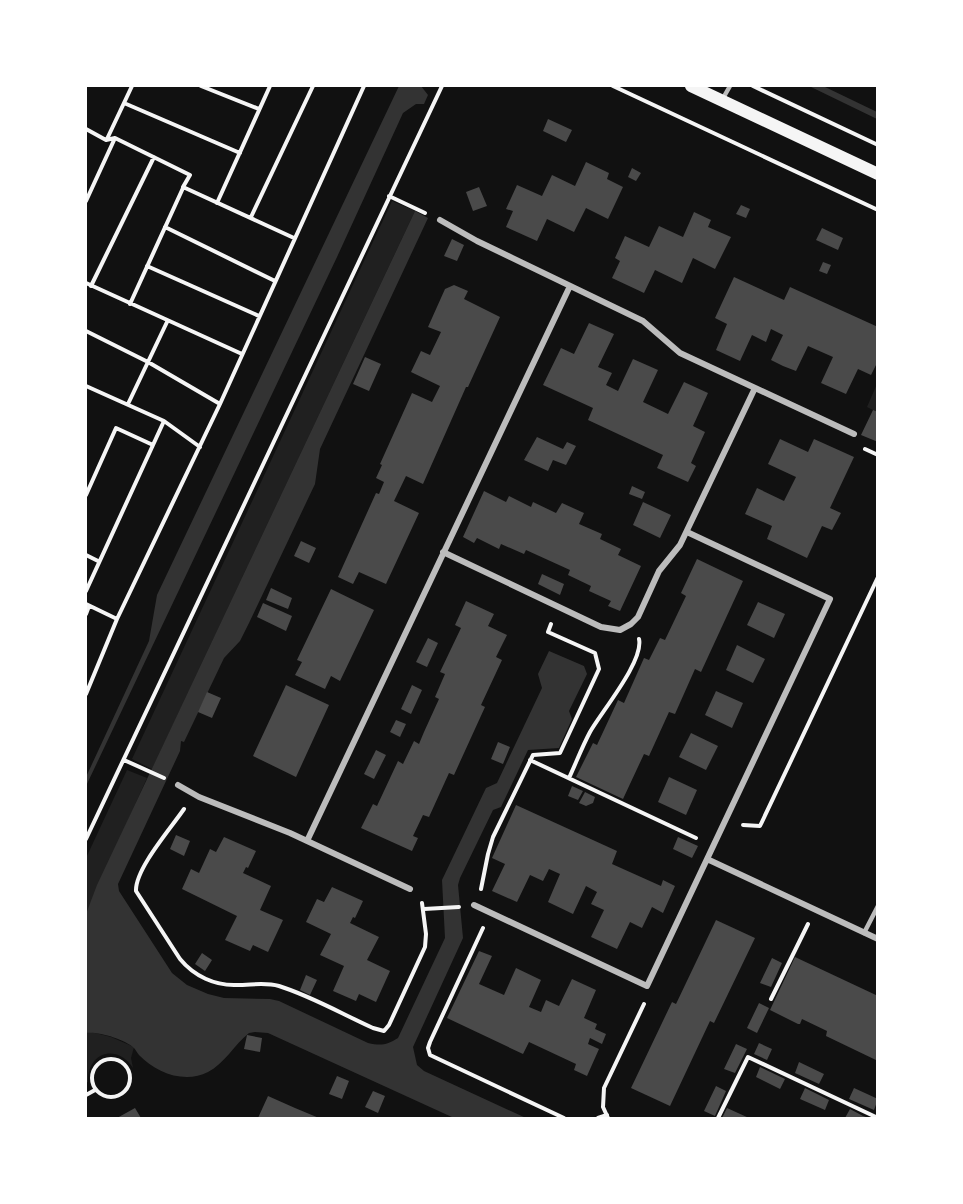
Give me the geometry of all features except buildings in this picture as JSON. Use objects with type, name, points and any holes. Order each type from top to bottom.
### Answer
[{"type":"main road","points":[[691,86],[878,174]]},
{"type":"street","points":[[440,220],[477,242],[643,321],[680,353],[854,434]]},
{"type":"street","points":[[307,841],[570,286]]},
{"type":"street","points":[[443,552],[607,629],[620,630],[630,626],[638,617],[659,571],[680,545],[754,388]]},
{"type":"street","points":[[476,906],[647,986],[830,600],[687,531]]},
{"type":"street","points":[[178,785],[410,889]]},
{"type":"street","points":[[707,859],[878,939]]},
{"type":"lane","points":[[722,100],[730,86]]},
{"type":"lane","points":[[864,933],[878,906]]},
{"type":"path","points":[[106,140],[132,86]]},
{"type":"path","points":[[201,86],[260,109]]},
{"type":"path","points":[[217,203],[270,86]]},
{"type":"path","points":[[251,218],[313,86]]},
{"type":"path","points":[[86,694],[117,619],[220,404],[364,86]]},
{"type":"path","points":[[613,86],[878,210]]},
{"type":"path","points":[[753,86],[878,145]]},
{"type":"path","points":[[86,839],[441,88]]},
{"type":"path","points":[[123,103],[240,153]]},
{"type":"path","points":[[86,129],[106,140],[115,138],[190,175],[130,304]]},
{"type":"path","points":[[86,201],[115,138]]},
{"type":"path","points":[[92,286],[153,157]]},
{"type":"path","points":[[183,188],[294,238]]},
{"type":"path","points":[[389,196],[404,203]]},
{"type":"path","points":[[165,227],[275,280]]},
{"type":"path","points":[[147,266],[259,316]]},
{"type":"path","points":[[86,284],[242,354]]},
{"type":"path","points":[[128,404],[167,322]]},
{"type":"path","points":[[86,331],[148,362],[220,404]]},
{"type":"path","points":[[86,386],[164,421],[200,447]]},
{"type":"path","points":[[86,591],[164,421]]},
{"type":"path","points":[[86,495],[116,428],[153,446]]},
{"type":"path","points":[[86,555],[98,561]]},
{"type":"path","points":[[724,824],[760,826],[878,577]]},
{"type":"path","points":[[86,614],[87,605],[117,619]]},
{"type":"path","points":[[194,794],[140,871],[136,888],[137,893],[188,969],[205,979],[234,985],[276,985],[377,1030],[384,1031],[390,1025],[424,947],[426,934],[424,909],[476,906],[490,846],[533,755],[560,753],[599,669],[595,653],[548,632],[559,607]]},
{"type":"path","points":[[568,778],[591,732],[626,677],[639,650],[638,638],[630,626]]},
{"type":"path","points":[[123,759],[141,767]]},
{"type":"path","points":[[531,760],[713,846]]},
{"type":"path","points":[[771,999],[815,910]]},
{"type":"path","points":[[490,913],[429,1045],[430,1055],[564,1119]]},
{"type":"path","points":[[598,1119],[607,1117],[602,1101],[604,1088],[645,1001],[647,986]]},
{"type":"path","points":[[718,1119],[748,1057],[878,1118]]},
{"type":"path","points":[[104,1060],[120,1061],[127,1067],[130,1075],[125,1091],[110,1098],[95,1090],[92,1082],[93,1073],[104,1060]]},
{"type":"path","points":[[86,1095],[95,1090]]},
{"type":"shaded area","points":[[399,86],[421,86],[428,95],[424,104],[416,104],[403,113],[86,786],[86,777],[149,641],[157,595]]},
{"type":"shaded area","points":[[809,86],[823,86],[877,112],[877,119]]},
{"type":"shaded area","points":[[392,201],[415,211],[152,769],[132,759]]},
{"type":"shaded area","points":[[415,211],[428,218],[320,449],[315,484],[240,641],[224,658],[184,742],[181,741],[180,751],[118,884],[119,891],[172,973],[187,985],[224,998],[279,1001],[368,1043],[380,1045],[390,1042],[398,1038],[445,938],[442,880],[486,788],[497,783],[542,688],[538,674],[549,651],[584,666],[587,674],[569,711],[572,719],[559,748],[528,750],[501,807],[493,810],[460,878],[458,885],[463,938],[413,1047],[417,1065],[424,1071],[526,1118],[454,1118],[268,1033],[249,1033],[208,1072],[181,1077],[154,1067],[134,1048],[118,1039],[97,1033],[86,1033],[86,914],[97,885]]},
{"type":"shaded area","points":[[877,384],[877,412],[867,407]]},
{"type":"shaded area","points":[[127,770],[147,778],[86,914],[86,858]]},
{"type":"shaded area","points":[[86,1033],[111,1037],[134,1047],[131,1058],[133,1068],[119,1055],[104,1054],[92,1064],[86,1083]]}]
